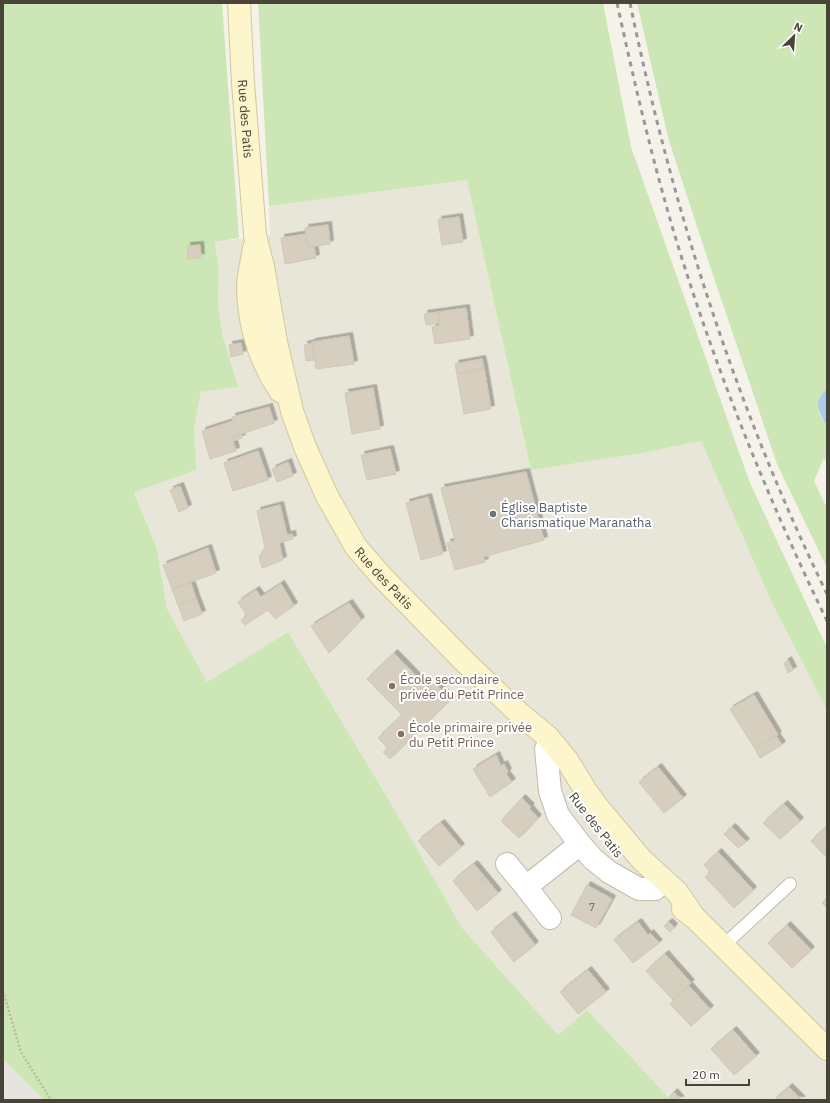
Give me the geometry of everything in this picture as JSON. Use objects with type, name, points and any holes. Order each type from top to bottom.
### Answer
[{"type":"main road","name":"Rue des Patis","points":[[239,3],[243,83],[255,235],[263,267],[276,342],[292,411],[316,474],[356,547],[405,601],[520,714],[548,737],[567,760],[586,791],[600,810],[642,859],[677,892],[694,917]]},
{"type":"main road","name":"Rue des Patis","points":[[520,714],[546,748],[571,795],[580,808],[627,864],[655,889],[694,917],[827,1049]]},
{"type":"street","points":[[546,748],[550,791],[558,815],[580,844],[593,859],[609,872],[639,889],[655,889]]},
{"type":"street","points":[[526,888],[580,844]]},
{"type":"street","points":[[507,864],[550,918]]},
{"type":"lane","points":[[723,946],[790,884]]},
{"type":"path","points":[[3,991],[21,1052],[51,1100]]},
{"type":"shaded area","points":[[467,180],[531,470],[637,454],[701,441],[772,603],[827,710],[827,1100],[671,1100],[587,1010],[558,1035],[462,928],[393,807],[288,632],[207,682],[167,609],[157,549],[134,491],[195,470],[194,427],[201,392],[238,387],[223,337],[218,306],[219,273],[215,242],[270,235],[269,206]]},
{"type":"shaded area","points":[[3,1059],[44,1100],[3,1100]]},
{"type":"green space","points":[[3,3],[222,3],[239,238],[215,242],[219,273],[218,306],[223,337],[238,387],[201,392],[194,427],[196,470],[134,492],[157,549],[167,609],[207,682],[288,632],[393,807],[462,928],[558,1035],[587,1010],[671,1100],[44,1100],[3,1059]]},
{"type":"green space","points":[[258,3],[603,3],[631,147],[750,483],[827,648],[827,710],[772,603],[701,441],[637,454],[531,470],[467,180],[269,206]]},
{"type":"green space","points":[[637,3],[827,3],[827,389],[819,398],[819,413],[827,426],[827,459],[823,460],[814,481],[827,508],[827,568],[777,464],[711,269],[669,141]]},
{"type":"water","points":[[827,389],[827,426],[818,407],[818,403],[822,394]]},
{"type":"building","points":[[459,217],[463,242],[442,245],[438,220]]},
{"type":"building","points":[[328,225],[330,244],[308,247],[305,228]]},
{"type":"building","points":[[306,234],[308,247],[314,247],[316,258],[285,264],[281,238]]},
{"type":"building","points":[[200,245],[201,257],[188,259],[187,246]]},
{"type":"building","points":[[466,308],[470,339],[435,344],[432,327],[440,325],[438,312]]},
{"type":"building","points":[[438,312],[440,323],[426,325],[424,314]]},
{"type":"building","points":[[349,336],[354,364],[316,369],[312,342]]},
{"type":"building","points":[[241,343],[243,354],[231,357],[229,345]]},
{"type":"building","points":[[312,343],[314,360],[306,361],[304,345]]},
{"type":"building","points":[[482,359],[484,368],[457,374],[455,364]]},
{"type":"building","points":[[484,368],[491,409],[464,414],[457,374]]},
{"type":"building","points":[[373,388],[380,429],[352,434],[345,393]]},
{"type":"building","points":[[269,407],[274,423],[232,437],[236,451],[210,459],[202,431],[233,421],[232,417]]},
{"type":"building","points":[[241,434],[242,438],[233,441],[232,437]]},
{"type":"building","points":[[390,449],[396,474],[367,480],[361,455]]},
{"type":"building","points":[[258,451],[268,480],[233,491],[224,463]]},
{"type":"building","points":[[288,462],[293,476],[277,482],[272,469]]},
{"type":"building","name":"Église Baptiste Charismatique Maranatha","points":[[526,472],[544,540],[483,557],[485,562],[455,570],[447,543],[455,541],[441,488]]},
{"type":"building","points":[[180,486],[188,508],[179,512],[170,490]]},
{"type":"building","points":[[428,497],[443,554],[421,560],[406,503]]},
{"type":"building","points":[[280,505],[287,535],[292,534],[293,539],[279,543],[283,560],[262,568],[259,557],[265,547],[257,511]]},
{"type":"building","points":[[208,548],[216,573],[172,589],[163,565]]},
{"type":"building","points":[[191,583],[196,598],[178,605],[172,589]]},
{"type":"building","points":[[281,584],[294,606],[275,619],[268,610],[245,625],[241,620],[247,616],[238,602],[256,590],[261,597]]},
{"type":"building","points":[[196,598],[202,614],[184,621],[178,605]]},
{"type":"building","points":[[349,603],[361,620],[329,653],[311,626]]},
{"type":"building","points":[[394,653],[428,688],[434,683],[451,699],[390,759],[383,752],[388,748],[378,738],[402,715],[367,679]]},
{"type":"building","points":[[788,660],[793,670],[788,673],[784,663]]},
{"type":"building","points":[[754,695],[778,735],[755,749],[730,709]]},
{"type":"building","points":[[776,736],[782,745],[760,758],[755,749]]},
{"type":"building","points":[[496,755],[501,766],[504,764],[508,772],[506,774],[512,782],[490,797],[473,769]]},
{"type":"building","points":[[658,767],[683,798],[664,813],[639,782]]},
{"type":"building","points":[[522,798],[531,807],[529,808],[538,818],[519,838],[501,821]]},
{"type":"building","points":[[784,804],[800,821],[780,839],[763,823]]},
{"type":"building","points":[[441,823],[461,847],[439,866],[418,841]]},
{"type":"building","points":[[827,826],[827,858],[811,841]]},
{"type":"building","points":[[732,827],[746,842],[738,848],[724,834]]},
{"type":"building","points":[[718,852],[753,890],[734,908],[705,877],[710,872],[704,865]]},
{"type":"building","points":[[474,864],[484,876],[481,878],[485,884],[489,882],[498,893],[477,911],[453,881]]},
{"type":"building","points":[[484,876],[489,882],[485,884],[481,878]]},
{"type":"building","points":[[587,885],[612,899],[596,928],[571,915]]},
{"type":"building","points":[[827,898],[827,908],[822,903]]},
{"type":"building","points":[[512,915],[535,945],[514,962],[491,932]]},
{"type":"building","points":[[638,922],[648,935],[650,933],[659,943],[633,963],[614,940]]},
{"type":"building","points":[[669,922],[674,927],[670,932],[664,926]]},
{"type":"building","points":[[787,925],[811,950],[792,968],[768,943]]},
{"type":"building","points":[[665,954],[691,983],[673,1000],[646,971]]},
{"type":"building","points":[[588,970],[606,992],[578,1014],[560,992]]},
{"type":"building","points":[[689,986],[710,1009],[691,1026],[670,1004]]},
{"type":"building","points":[[733,1030],[756,1056],[734,1075],[711,1049]]},
{"type":"building","points":[[789,1087],[802,1100],[774,1100]]},
{"type":"building","points":[[674,1092],[681,1100],[671,1100],[669,1097]]},
{"type":"railway","points":[[617,3],[651,149],[675,236],[707,334],[763,479],[827,621]]},
{"type":"railway","points":[[630,3],[666,155],[710,305],[736,379],[764,451],[794,523],[827,594]]},
{"type":"place","name":"Église Baptiste Charismatique Maranatha","points":[[493,514]]},
{"type":"place","name":"École secondaire privée du Petit Prince","points":[[392,686]]},
{"type":"place","name":"École primaire privée du Petit Prince","points":[[401,734]]}]
